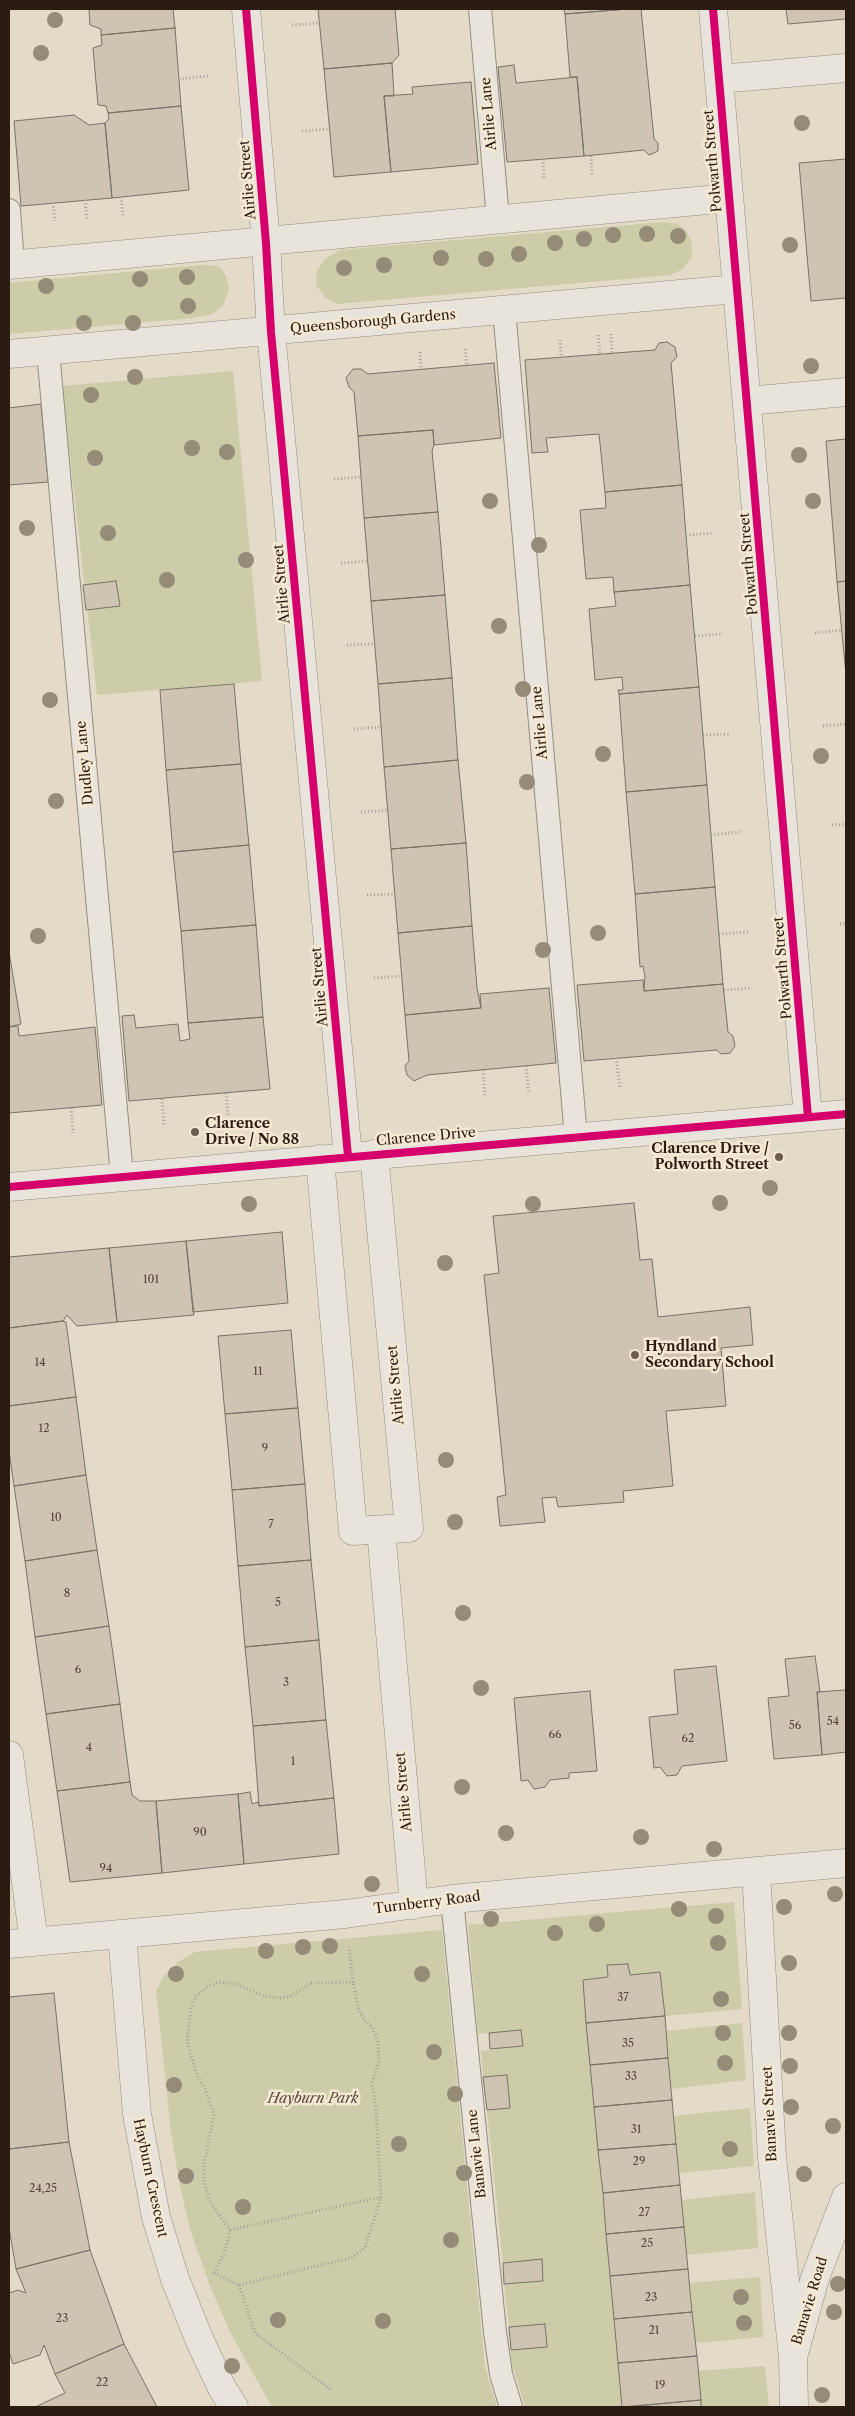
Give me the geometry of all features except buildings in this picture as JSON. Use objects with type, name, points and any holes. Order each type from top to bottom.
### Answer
[{"type":"street","name":"Airlie Street","points":[[246,9],[266,243],[271,332],[361,1155],[409,1528],[353,1531],[320,1159]]},
{"type":"street","name":"Polwarth Street","points":[[713,9],[808,1117]]},
{"type":"street","points":[[719,79],[846,68]]},
{"type":"street","points":[[11,265],[266,243],[728,198]]},
{"type":"street","name":"Queensborough Gardens","points":[[9,354],[736,289]]},
{"type":"street","points":[[748,401],[846,392]]},
{"type":"street","name":"Clarence Drive","points":[[9,1187],[846,1114]]},
{"type":"street","name":"Airlie Street","points":[[381,1530],[414,1905]]},
{"type":"street","points":[[9,1756],[21,1943]]},
{"type":"street","name":"Turnberry Road","points":[[21,1943],[345,1914],[452,1899],[846,1863]]},
{"type":"street","name":"Banavie Street","points":[[756,1871],[772,2157],[793,2357]]},
{"type":"street","name":"Hayburn Crescent","points":[[122,1934],[137,2114],[156,2217],[179,2287],[200,2341],[222,2388],[234,2407]]},
{"type":"street","name":"Banavie Road","points":[[794,2407],[793,2357],[815,2278],[846,2198]]},
{"type":"lane","name":"Airlie Lane","points":[[480,9],[498,219]]},
{"type":"lane","points":[[9,210],[11,265]]},
{"type":"lane","name":"Airlie Lane","points":[[504,309],[576,1137]]},
{"type":"lane","name":"Dudley Lane","points":[[48,351],[122,1176]]},
{"type":"lane","name":"Banavie Lane","points":[[452,1899],[495,2332],[501,2374],[511,2407]]},
{"type":"path","points":[[292,25],[319,22]]},
{"type":"path","points":[[179,79],[208,76]]},
{"type":"path","points":[[302,131],[329,129]]},
{"type":"path","points":[[591,156],[592,175]]},
{"type":"path","points":[[543,159],[544,179]]},
{"type":"path","points":[[121,197],[123,216]]},
{"type":"path","points":[[86,200],[87,219]]},
{"type":"path","points":[[53,203],[55,221]]},
{"type":"path","points":[[611,334],[612,353]]},
{"type":"path","points":[[598,335],[600,354]]},
{"type":"path","points":[[559,338],[561,357]]},
{"type":"path","points":[[465,348],[467,366]]},
{"type":"path","points":[[420,351],[421,369]]},
{"type":"path","points":[[334,480],[361,478]]},
{"type":"path","points":[[686,535],[714,533]]},
{"type":"path","points":[[341,563],[368,561]]},
{"type":"path","points":[[815,633],[842,630]]},
{"type":"path","points":[[695,636],[722,634]]},
{"type":"path","points":[[347,645],[375,644]]},
{"type":"path","points":[[824,726],[846,724]]},
{"type":"path","points":[[354,729],[381,727]]},
{"type":"path","points":[[703,736],[731,734]]},
{"type":"path","points":[[361,812],[388,810]]},
{"type":"path","points":[[832,825],[846,824]]},
{"type":"path","points":[[711,834],[740,832]]},
{"type":"path","points":[[367,896],[395,894]]},
{"type":"path","points":[[840,924],[846,923]]},
{"type":"path","points":[[719,934],[748,932]]},
{"type":"path","points":[[374,978],[402,976]]},
{"type":"path","points":[[724,990],[752,988]]},
{"type":"path","points":[[616,1058],[620,1087]]},
{"type":"path","points":[[526,1066],[529,1094]]},
{"type":"path","points":[[483,1070],[485,1098]]},
{"type":"path","points":[[226,1093],[228,1115]]},
{"type":"path","points":[[162,1098],[164,1126]]},
{"type":"path","points":[[71,1108],[73,1132]]},
{"type":"path","points":[[214,2273],[239,2285],[351,2258],[366,2248],[382,2197],[376,2109],[372,2084],[379,2062],[378,2042],[372,2028],[364,2020],[358,2006],[353,1982],[345,1914]]},
{"type":"path","points":[[179,2287],[214,2273],[225,2252],[230,2230],[210,2202],[204,2181],[204,2165],[214,2115],[192,2061],[187,2041],[190,2008],[196,1996],[207,1987],[218,1982],[236,1984],[264,1996],[281,1998],[291,1996],[311,1983],[353,1982]]},
{"type":"path","points":[[230,2230],[382,2197]]},
{"type":"path","points":[[239,2285],[255,2333],[331,2390]]},
{"type":"green space","points":[[663,222],[678,224],[687,232],[692,244],[692,256],[684,268],[671,275],[337,304],[325,297],[316,285],[317,271],[325,259],[340,250]]},
{"type":"green space","points":[[201,265],[219,266],[225,274],[229,288],[224,304],[213,314],[193,318],[9,334],[9,283]]},
{"type":"green space","points":[[233,371],[262,681],[97,695],[62,386]]},
{"type":"green space","points":[[734,1902],[742,2009],[665,2016],[660,1972],[630,1975],[628,1964],[607,1965],[608,1977],[583,1980],[622,2407],[525,2407],[511,2360],[511,2350],[546,2347],[545,2324],[509,2327],[504,2284],[543,2281],[542,2260],[503,2263],[487,2110],[510,2108],[507,2075],[483,2077],[481,2051],[522,2046],[521,2030],[478,2034],[468,1925]]},
{"type":"green space","name":"Hayburn Park","points":[[442,1930],[485,2367],[497,2407],[272,2407],[230,2332],[210,2286],[190,2229],[180,2186],[171,2132],[156,1991],[164,1976],[178,1962],[195,1952]]},
{"type":"green space","points":[[742,2023],[746,2080],[671,2089],[666,2031]]},
{"type":"green space","points":[[750,2108],[754,2166],[679,2173],[674,2116]]},
{"type":"green space","points":[[755,2192],[758,2248],[687,2255],[681,2200]]},
{"type":"green space","points":[[760,2277],[763,2337],[695,2343],[690,2283]]},
{"type":"green space","points":[[765,2366],[769,2407],[701,2407],[698,2371]]},
{"type":"cycle path","points":[[246,9],[266,243],[271,332],[348,1156]]},
{"type":"cycle path","points":[[713,9],[808,1117]]},
{"type":"cycle path","points":[[9,1187],[846,1114]]},
{"type":"place","name":"Clarence Drive / No 88","points":[[195,1132]]},
{"type":"place","name":"Clarence Drive / Polworth Street","points":[[779,1157]]},
{"type":"place","name":"Hyndland Secondary School","points":[[635,1355]]}]
